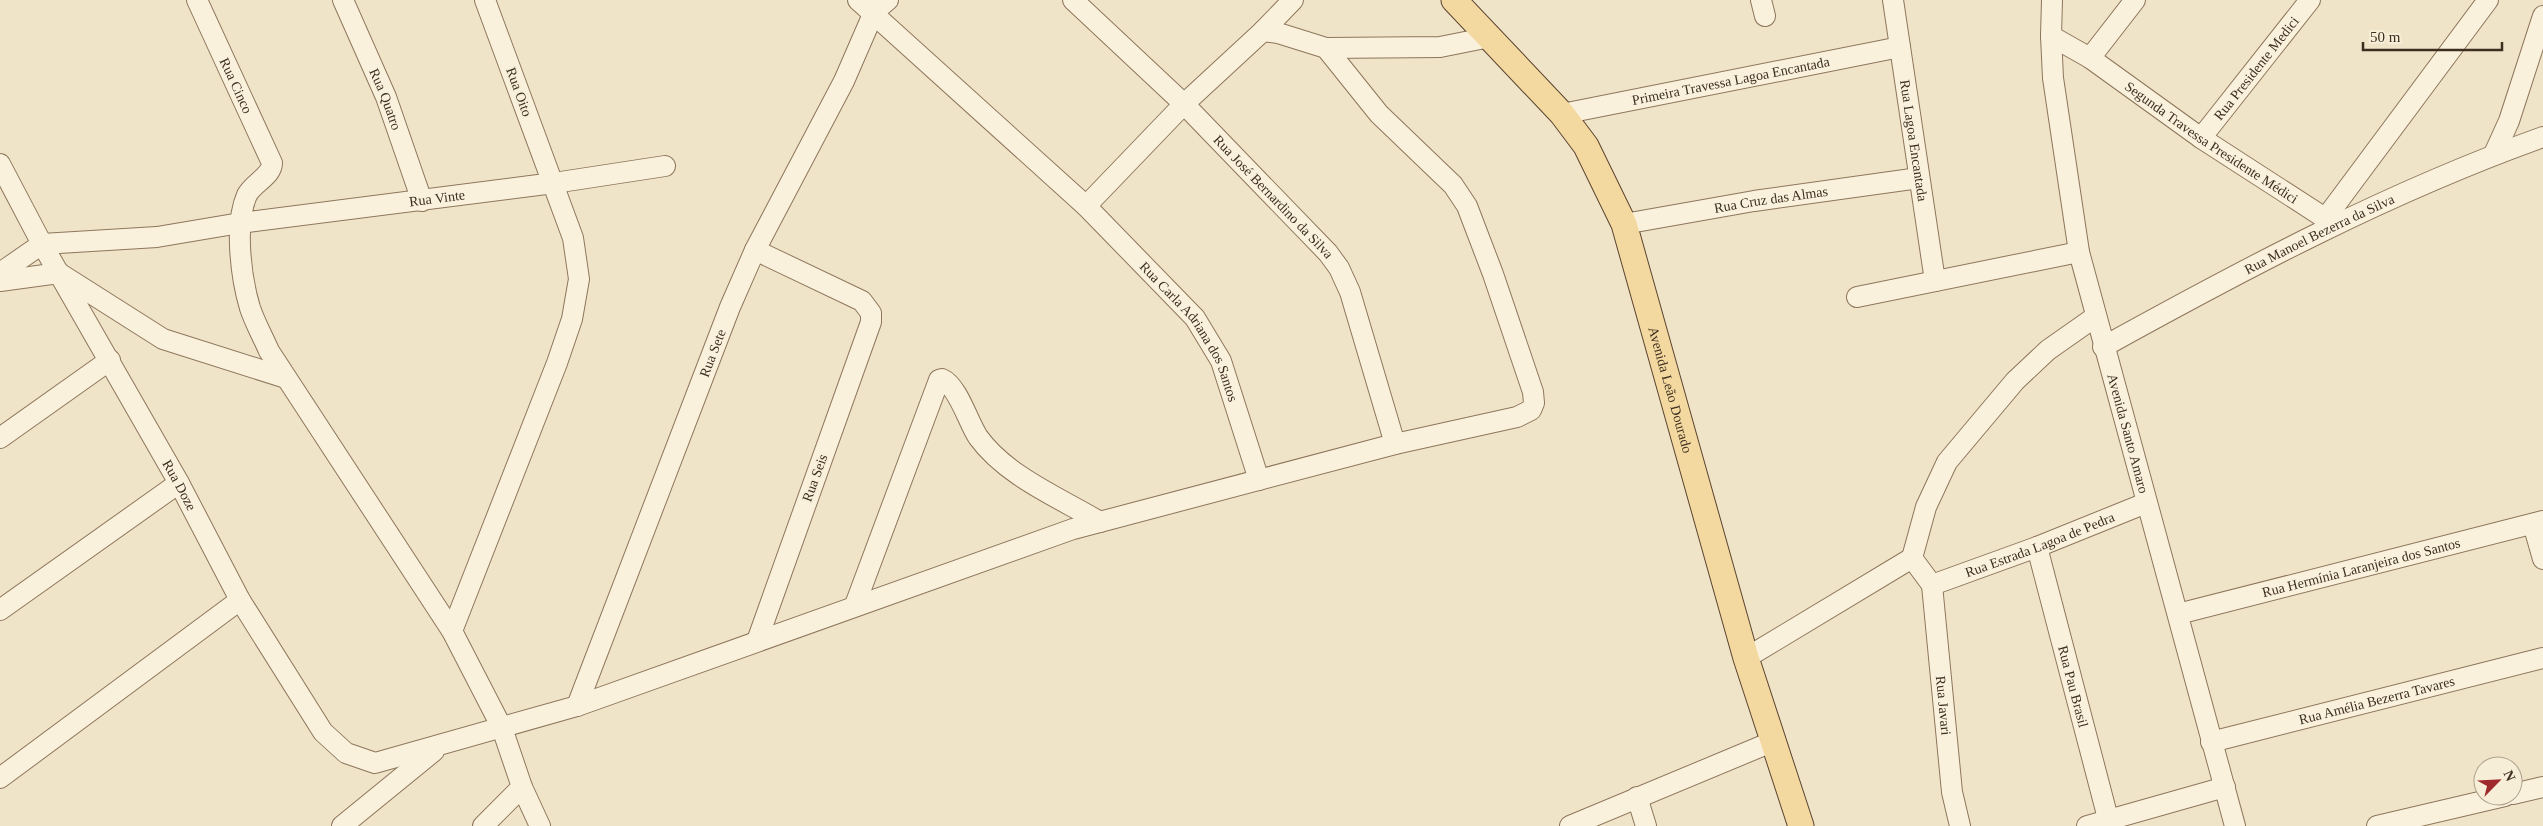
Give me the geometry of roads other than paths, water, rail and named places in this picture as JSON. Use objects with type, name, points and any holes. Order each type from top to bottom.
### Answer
[{"type":"main road","name":"Avenida Leão Dourado","points":[[1454,0],[1562,114],[1586,146],[1624,224],[1746,658],[1801,826]]},
{"type":"street","name":"Rua Cinco","points":[[197,0],[272,163],[270,171],[253,185],[245,201],[240,223]]},
{"type":"street","name":"Rua Quatro","points":[[343,0],[386,97],[422,201]]},
{"type":"street","name":"Rua Oito","points":[[452,631],[558,363],[572,318],[579,279],[577,256],[554,183],[485,0]]},
{"type":"street","name":"Rua José Bernardino da Silva","points":[[1074,0],[1184,104],[1328,253],[1339,268],[1350,292],[1396,444]]},
{"type":"street","points":[[1086,206],[1184,104],[1263,31],[1293,0]]},
{"type":"street","name":"Rua Lagoa Encantada","points":[[1893,0],[1935,282]]},
{"type":"street","name":"Avenida Santo Amaro","points":[[2052,0],[2053,78],[2079,252],[2235,826]]},
{"type":"street","points":[[2090,58],[2134,0]]},
{"type":"street","name":"Rua Presidente Medici","points":[[2201,138],[2310,0]]},
{"type":"street","points":[[2329,222],[2488,0]]},
{"type":"street","name":"Rua Carla Adriana dos Santos","points":[[874,4],[1086,206],[1195,318],[1208,336],[1221,361],[1258,480]]},
{"type":"street","name":"Rua Sete","points":[[577,706],[730,307],[755,250],[844,81],[874,4]]},
{"type":"street","points":[[2494,154],[2509,121],[2543,16]]},
{"type":"street","points":[[1263,31],[1326,48],[1440,47],[1490,37]]},
{"type":"street","name":"Segunda Travessa Presidente Médici","points":[[2051,36],[2090,58],[2201,138],[2329,222]]},
{"type":"street","name":"Primeira Travessa Lagoa Encantada","points":[[1562,114],[1900,46]]},
{"type":"street","name":"Rua Doze","points":[[0,164],[42,244],[179,483],[240,600],[323,732],[346,753],[375,763],[393,760],[577,706],[855,605],[1073,529],[1396,444],[1525,415],[1532,410],[1534,403],[1533,392],[1493,274],[1467,206],[1442,173],[1379,114],[1326,48]]},
{"type":"street","name":"Rua Manoel Bezerra da Silva","points":[[2104,347],[2329,222],[2423,182],[2543,137]]},
{"type":"street","name":"Rua Vinte","points":[[42,244],[157,237],[240,223],[422,201],[665,166]]},
{"type":"street","name":"Rua Cruz das Almas","points":[[1624,224],[1754,201],[1919,178]]},
{"type":"street","points":[[240,223],[243,272],[251,309],[269,350],[452,631],[502,728],[522,787],[540,826]]},
{"type":"street","points":[[0,273],[42,244]]},
{"type":"street","name":"Rua Seis","points":[[755,250],[862,301],[871,313],[871,322],[757,641]]},
{"type":"street","points":[[1857,297],[2079,252]]},
{"type":"street","points":[[0,281],[59,273],[163,339],[286,378]]},
{"type":"street","points":[[1746,658],[1912,558],[1926,508],[1947,462],[2015,381],[2048,350],[2096,317]]},
{"type":"street","points":[[0,438],[110,360]]},
{"type":"street","points":[[855,605],[939,380],[942,379],[952,389],[977,436],[990,452],[1022,476],[1100,522]]},
{"type":"street","points":[[0,610],[179,483]]},
{"type":"street","name":"Rua Estrada Lagoa de Pedra","points":[[1932,585],[2037,547],[2146,503]]},
{"type":"street","points":[[2538,522],[2543,559]]},
{"type":"street","name":"Rua Hermínia Laranjeira dos Santos","points":[[2178,614],[2538,522]]},
{"type":"street","name":"Rua Pau Brasil","points":[[2037,547],[2110,823]]},
{"type":"street","points":[[1912,558],[1932,585]]},
{"type":"street","name":"Rua Javari","points":[[1932,585],[1952,792],[1960,826]]},
{"type":"street","points":[[0,778],[240,600]]},
{"type":"street","name":"Rua Amélia Bezerra Tavares","points":[[2212,742],[2543,658]]},
{"type":"street","points":[[1570,826],[1774,741]]},
{"type":"street","points":[[342,826],[443,744]]},
{"type":"street","points":[[483,826],[522,787]]},
{"type":"street","points":[[2087,826],[2110,823],[2225,787]]},
{"type":"street","points":[[2523,792],[2543,787]]},
{"type":"street","points":[[1637,797],[1646,826]]},
{"type":"street","points":[[2377,826],[2473,804]]}]
